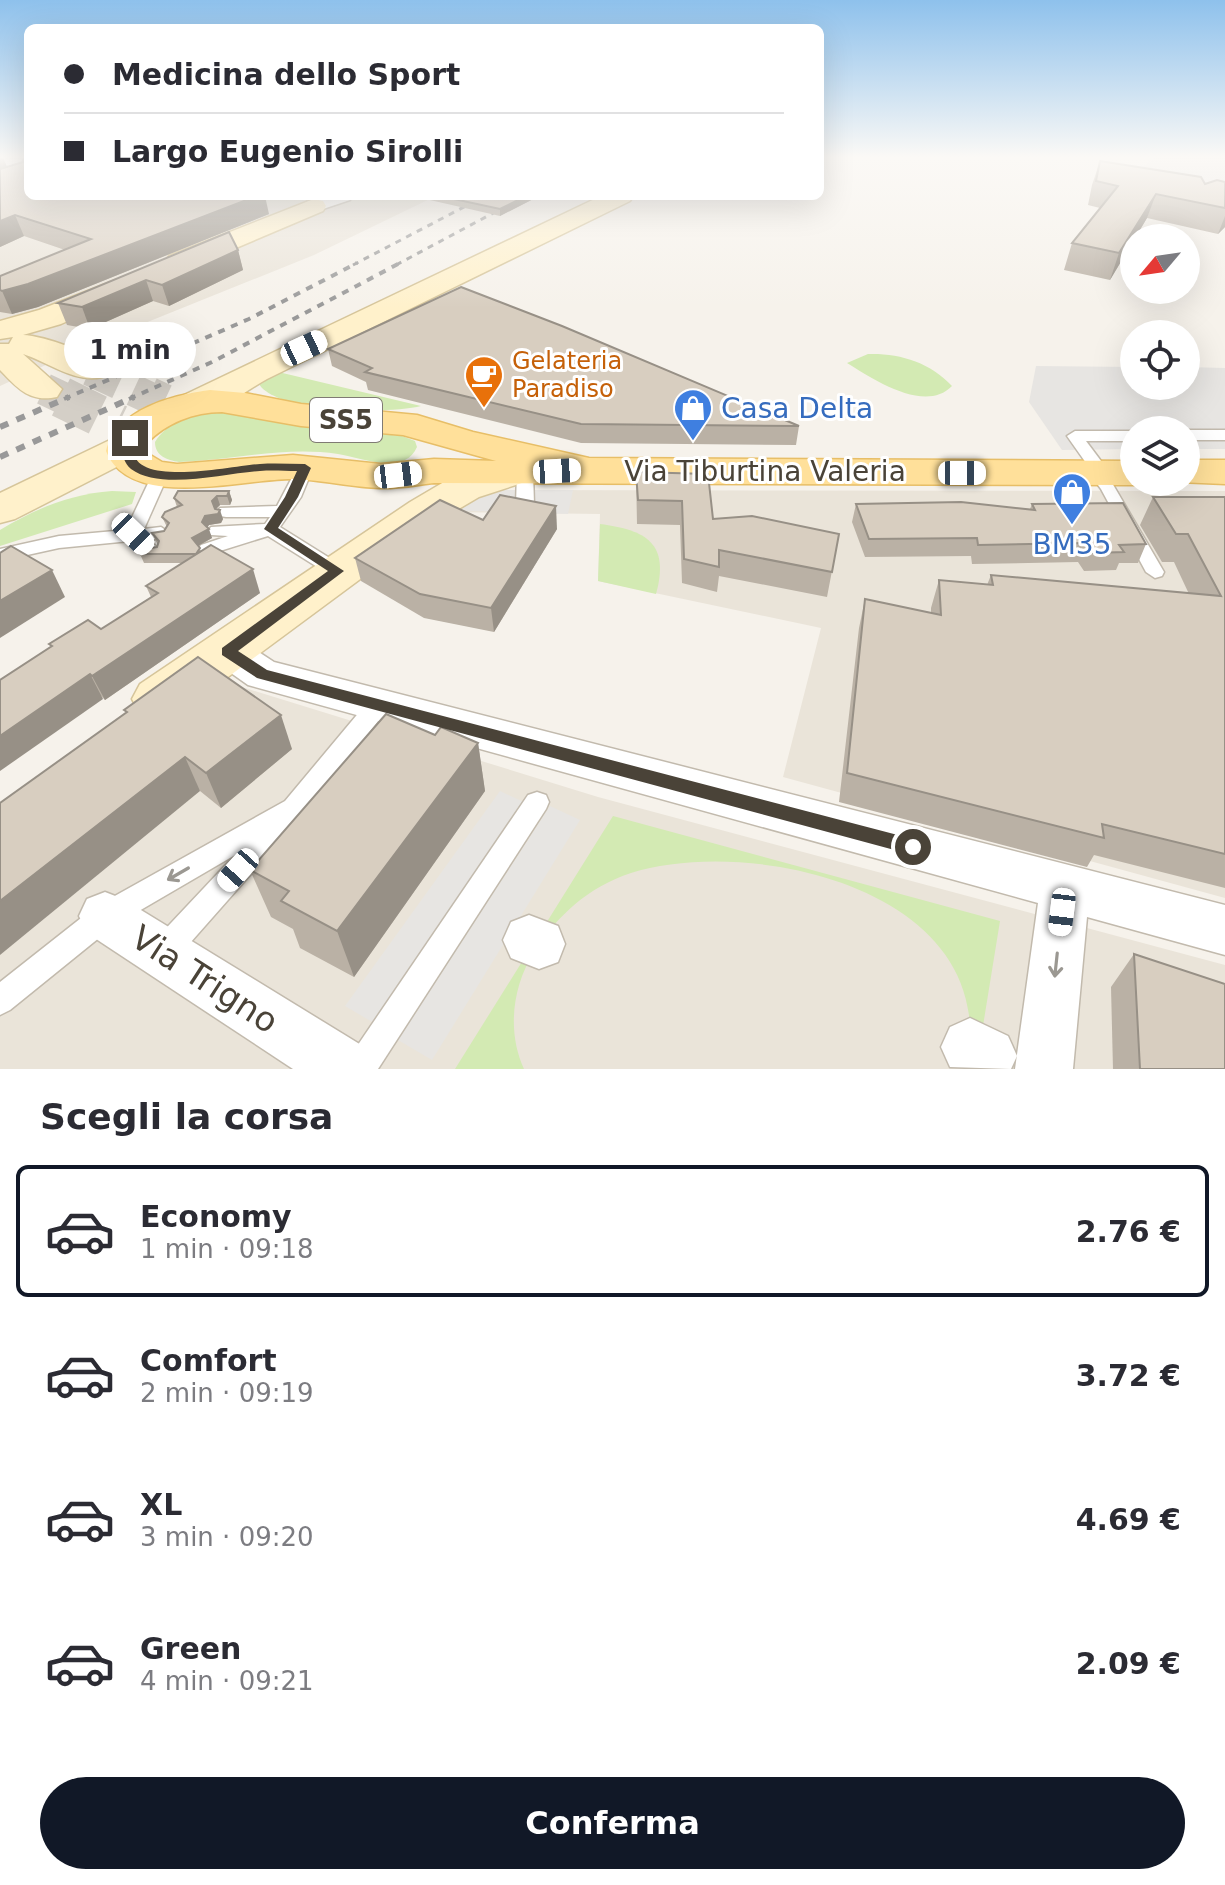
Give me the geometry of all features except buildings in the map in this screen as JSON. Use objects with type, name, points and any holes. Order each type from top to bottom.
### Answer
[{"type":"main road","name":"SS5","points":[[118,436],[181,405],[221,401],[255,391],[333,419],[415,426],[431,451],[381,476],[261,467],[196,475],[153,501]]},
{"type":"main road","points":[[118,436],[153,501]]},
{"type":"main road","name":"Via Tiburtina Valeria","points":[[431,451],[521,483],[589,470]]},
{"type":"main road","name":"Via Tiburtina Valeria","points":[[431,451],[589,470],[1111,473]]},
{"type":"main road","points":[[1200,472],[1225,472]]},
{"type":"street","points":[[16,338],[149,275],[309,208]]},
{"type":"street","points":[[255,391],[599,208]]},
{"type":"street","points":[[16,338],[90,370]]},
{"type":"street","points":[[16,338],[32,383],[44,389]]},
{"type":"street","points":[[0,509],[100,439],[118,436]]},
{"type":"street","points":[[382,540],[424,492],[431,451]]},
{"type":"street","points":[[114,731],[337,571],[455,493],[521,483]]},
{"type":"street","points":[[228,651],[262,674],[1225,930]]},
{"type":"street","points":[[1044,1069],[1065,888]]},
{"type":"street","name":"Via Trigno","points":[[105,916],[345,1069]]},
{"type":"lane","points":[[1200,435],[1225,435]]},
{"type":"lane","points":[[1120,436],[1075,436],[1111,473],[1109,487],[1155,572]]},
{"type":"lane","points":[[207,549],[270,529],[305,468]]},
{"type":"lane","points":[[133,534],[153,501]]},
{"type":"lane","points":[[226,512],[281,511]]},
{"type":"lane","points":[[217,531],[270,529],[337,571]]},
{"type":"lane","points":[[0,555],[59,542],[161,533]]},
{"type":"lane","points":[[133,534],[151,551]]},
{"type":"lane","points":[[163,953],[294,808],[379,704]]},
{"type":"lane","points":[[360,1069],[537,802]]},
{"type":"lane","points":[[0,1000],[105,916],[294,808]]},
{"type":"shaded area","points":[[0,208],[411,208],[314,255],[83,348],[0,386]]},
{"type":"shaded area","points":[[1036,366],[1120,367],[1120,400],[1200,400],[1200,367],[1225,368],[1225,449],[1200,449],[1200,416],[1120,416],[1120,449],[1062,450],[1029,402]]},
{"type":"shaded area","points":[[470,490],[1120,491],[1120,496],[1200,496],[1200,491],[1225,491],[1225,898],[783,777],[821,628],[598,581],[600,514],[442,512]]},
{"type":"shaded area","points":[[470,490],[573,490],[568,514],[445,510]]},
{"type":"shaded area","points":[[232,684],[598,797],[1225,965],[1225,1069],[0,1069],[0,830]]},
{"type":"shaded area","points":[[500,791],[528,804],[379,1026],[345,1006]]},
{"type":"shaded area","points":[[550,806],[580,820],[432,1060],[398,1040]]},
{"type":"green space","points":[[868,354],[891,355],[924,365],[952,386],[941,394],[928,396],[899,391],[847,363]]},
{"type":"green space","points":[[270,370],[421,406],[384,410],[332,409],[283,400],[266,391],[257,380]]},
{"type":"green space","points":[[211,410],[299,426],[402,436],[415,441],[417,447],[411,456],[392,463],[318,452],[278,452],[179,462],[159,454],[155,442],[160,435],[180,421]]},
{"type":"green space","points":[[112,491],[136,492],[132,504],[0,546],[0,530],[26,515],[67,499]]},
{"type":"green space","points":[[600,524],[630,530],[650,542],[660,562],[656,594],[598,581]]},
{"type":"green space","points":[[613,816],[1000,921],[976,1069],[963,1069],[969,1043],[969,1015],[954,968],[924,931],[883,901],[834,880],[781,867],[727,862],[676,864],[631,873],[601,886],[575,904],[543,939],[521,980],[514,1025],[524,1069],[455,1069]]},
{"type":"tunnel","points":[[90,370],[152,399]]},
{"type":"tunnel","points":[[44,389],[65,399]]},
{"type":"tunnel","points":[[61,397],[118,425]]},
{"type":"tunnel","points":[[148,397],[163,404]]},
{"type":"railway","points":[[353,265],[462,208]]},
{"type":"railway","points":[[396,265],[503,208]]},
{"type":"railway","points":[[64,399],[249,319],[357,263]]},
{"type":"railway","points":[[129,399],[212,362],[400,263]]},
{"type":"railway","points":[[0,427],[69,397]]},
{"type":"railway","points":[[0,457],[134,397]]},
{"type":"place","name":"Gelateria Paradiso","points":[[484,409]]},
{"type":"place","name":"Casa Delta","points":[[693,442]]},
{"type":"place","name":"BM35","points":[[1072,526]]},
{"type":"route","points":[[130,438],[126,447],[129,460],[137,468],[160,475],[196,475],[261,467],[305,468],[292,497],[270,529],[337,571],[228,651],[262,674],[913,847]]}]
